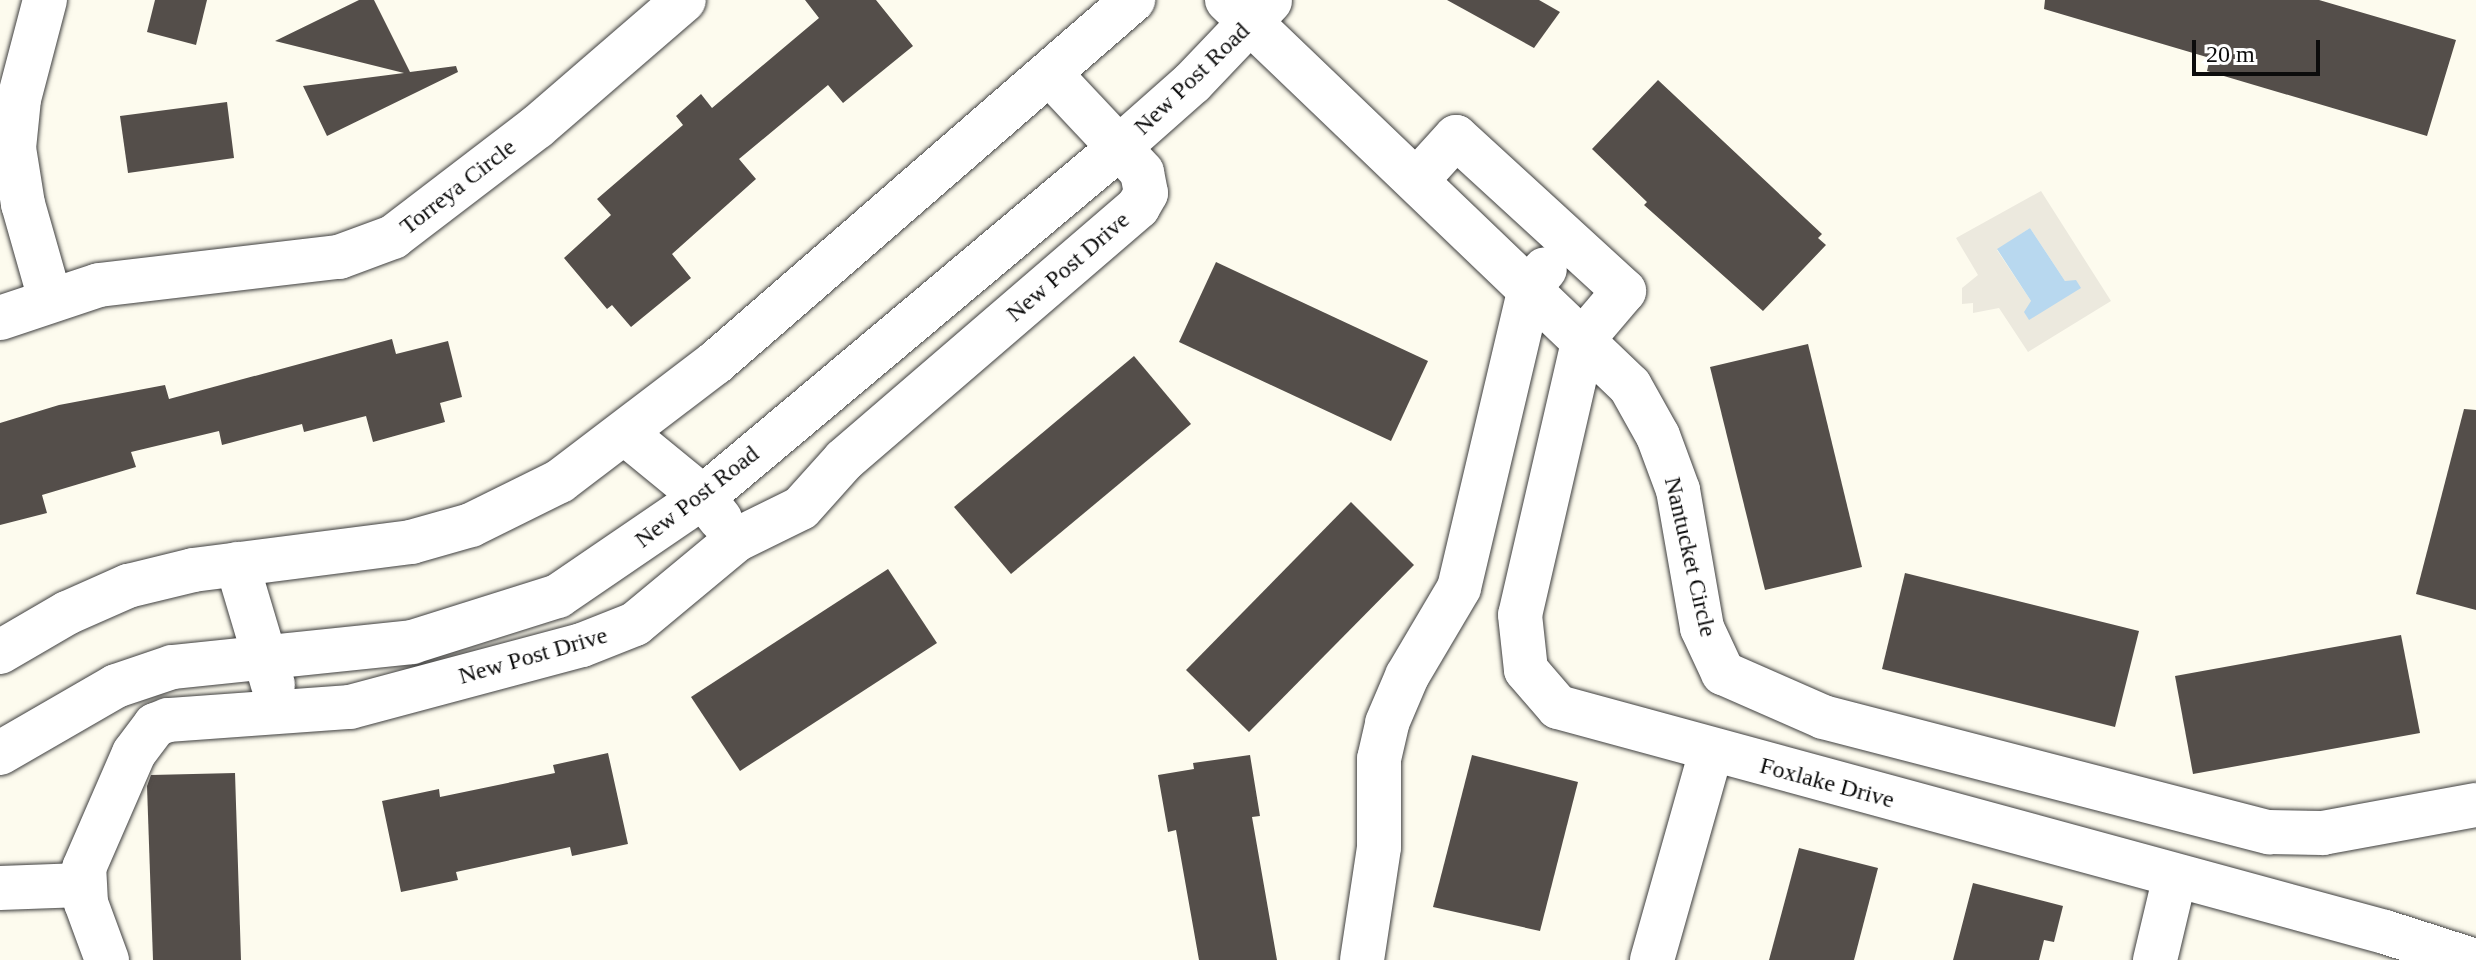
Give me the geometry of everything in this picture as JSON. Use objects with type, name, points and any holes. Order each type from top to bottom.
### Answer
[{"type":"street","points":[[45,0],[19,99],[14,148],[23,204],[50,299]]},
{"type":"street","name":"Torreya Circle","points":[[0,318],[50,299],[148,277],[339,257],[393,237],[537,127],[684,0]]},
{"type":"street","points":[[0,652],[67,613],[128,586],[237,564],[411,542],[471,525],[560,481],[626,434],[1133,0]]},
{"type":"street","name":"New Post Road","points":[[0,753],[116,686],[172,667],[412,642],[514,614],[558,596],[703,497],[1122,145],[1250,7]]},
{"type":"street","name":"Nantucket Circle","points":[[1250,7],[1417,180],[1584,338],[1630,386],[1658,436],[1678,490],[1702,628],[1723,673],[1772,699],[1823,717],[2269,832],[2323,833],[2476,805]]},
{"type":"street","points":[[1050,74],[1122,145]]},
{"type":"street","points":[[1417,180],[1456,137],[1624,291],[1584,338]]},
{"type":"street","name":"New Post Drive","points":[[82,885],[134,753],[155,725],[277,711],[350,707],[582,645],[635,624],[736,540],[801,508],[844,460],[1138,207],[1146,183],[1122,145]]},
{"type":"street","points":[[1362,960],[1379,847],[1379,759],[1387,723],[1407,676],[1459,588],[1530,287],[1568,239]]},
{"type":"street","name":"Foxlake Drive","points":[[1584,338],[1520,615],[1526,670],[1558,707],[2467,959]]},
{"type":"street","points":[[626,434],[703,497],[736,540]]},
{"type":"street","points":[[237,564],[268,656],[277,711]]},
{"type":"street","points":[[1652,960],[1711,751]]},
{"type":"street","points":[[2155,960],[2175,876]]},
{"type":"street","points":[[0,888],[82,885],[107,960]]},
{"type":"shaded area","points":[[2041,191],[2111,301],[2028,352],[1999,308],[1973,313],[1973,303],[1962,304],[1962,288],[1978,275],[1956,238]],"holes":[[[2030,228],[2065,281],[2031,301],[1997,250]]]},
{"type":"water","points":[[2030,228],[2065,281],[2076,280],[2081,288],[2029,320],[2024,312],[2031,301],[1997,249]]},
{"type":"building","points":[[155,0],[207,0],[196,45],[147,32]]},
{"type":"building","points":[[359,0],[374,0],[410,72],[456,66],[458,72],[327,136],[303,86],[404,73],[275,41]]},
{"type":"building","points":[[805,0],[876,0],[913,46],[843,103],[828,85],[739,159],[756,179],[672,254],[691,278],[631,327],[612,305],[607,309],[564,258],[611,215],[597,199],[683,125],[676,116],[701,94],[712,108],[819,18]]},
{"type":"building","points":[[1447,0],[1539,0],[1560,12],[1534,48]]},
{"type":"building","points":[[2045,0],[2319,0],[2456,40],[2427,136],[2207,71],[2210,58],[2044,9]]},
{"type":"building","points":[[1658,80],[1822,234],[1818,238],[1826,245],[1763,311],[1644,205],[1647,202],[1592,149]]},
{"type":"building","points":[[227,102],[234,158],[128,173],[120,116]]},
{"type":"building","points":[[1216,262],[1428,361],[1391,441],[1179,342]]},
{"type":"building","points":[[392,339],[396,354],[448,341],[462,397],[440,403],[445,422],[373,442],[366,416],[304,432],[302,424],[222,445],[219,431],[131,452],[136,467],[42,495],[47,513],[0,525],[0,423],[59,405],[165,385],[169,399]]},
{"type":"building","points":[[1808,344],[1862,567],[1765,590],[1710,367]]},
{"type":"building","points":[[1134,356],[1191,424],[1011,574],[954,507]]},
{"type":"building","points":[[2464,409],[2476,410],[2476,610],[2416,594]]},
{"type":"building","points":[[1351,502],[1414,565],[1249,732],[1186,670]]},
{"type":"building","points":[[888,569],[937,643],[740,771],[691,697]]},
{"type":"building","points":[[1905,573],[2139,631],[2115,727],[1882,669]]},
{"type":"building","points":[[2401,635],[2420,733],[2193,774],[2175,676]]},
{"type":"building","points":[[608,753],[628,844],[572,856],[570,847],[456,872],[458,880],[401,892],[382,801],[439,789],[440,797],[555,773],[553,765]]},
{"type":"building","points":[[1250,755],[1260,816],[1252,817],[1277,960],[1199,960],[1176,830],[1168,832],[1158,775],[1194,769],[1193,763]]},
{"type":"building","points":[[1472,755],[1578,782],[1540,931],[1433,907]]},
{"type":"building","points":[[235,773],[241,960],[153,960],[147,786],[151,775]]},
{"type":"building","points":[[1799,848],[1878,868],[1854,960],[1769,960]]},
{"type":"building","points":[[1973,883],[2063,906],[2054,942],[2044,940],[2039,960],[1953,960]]}]
